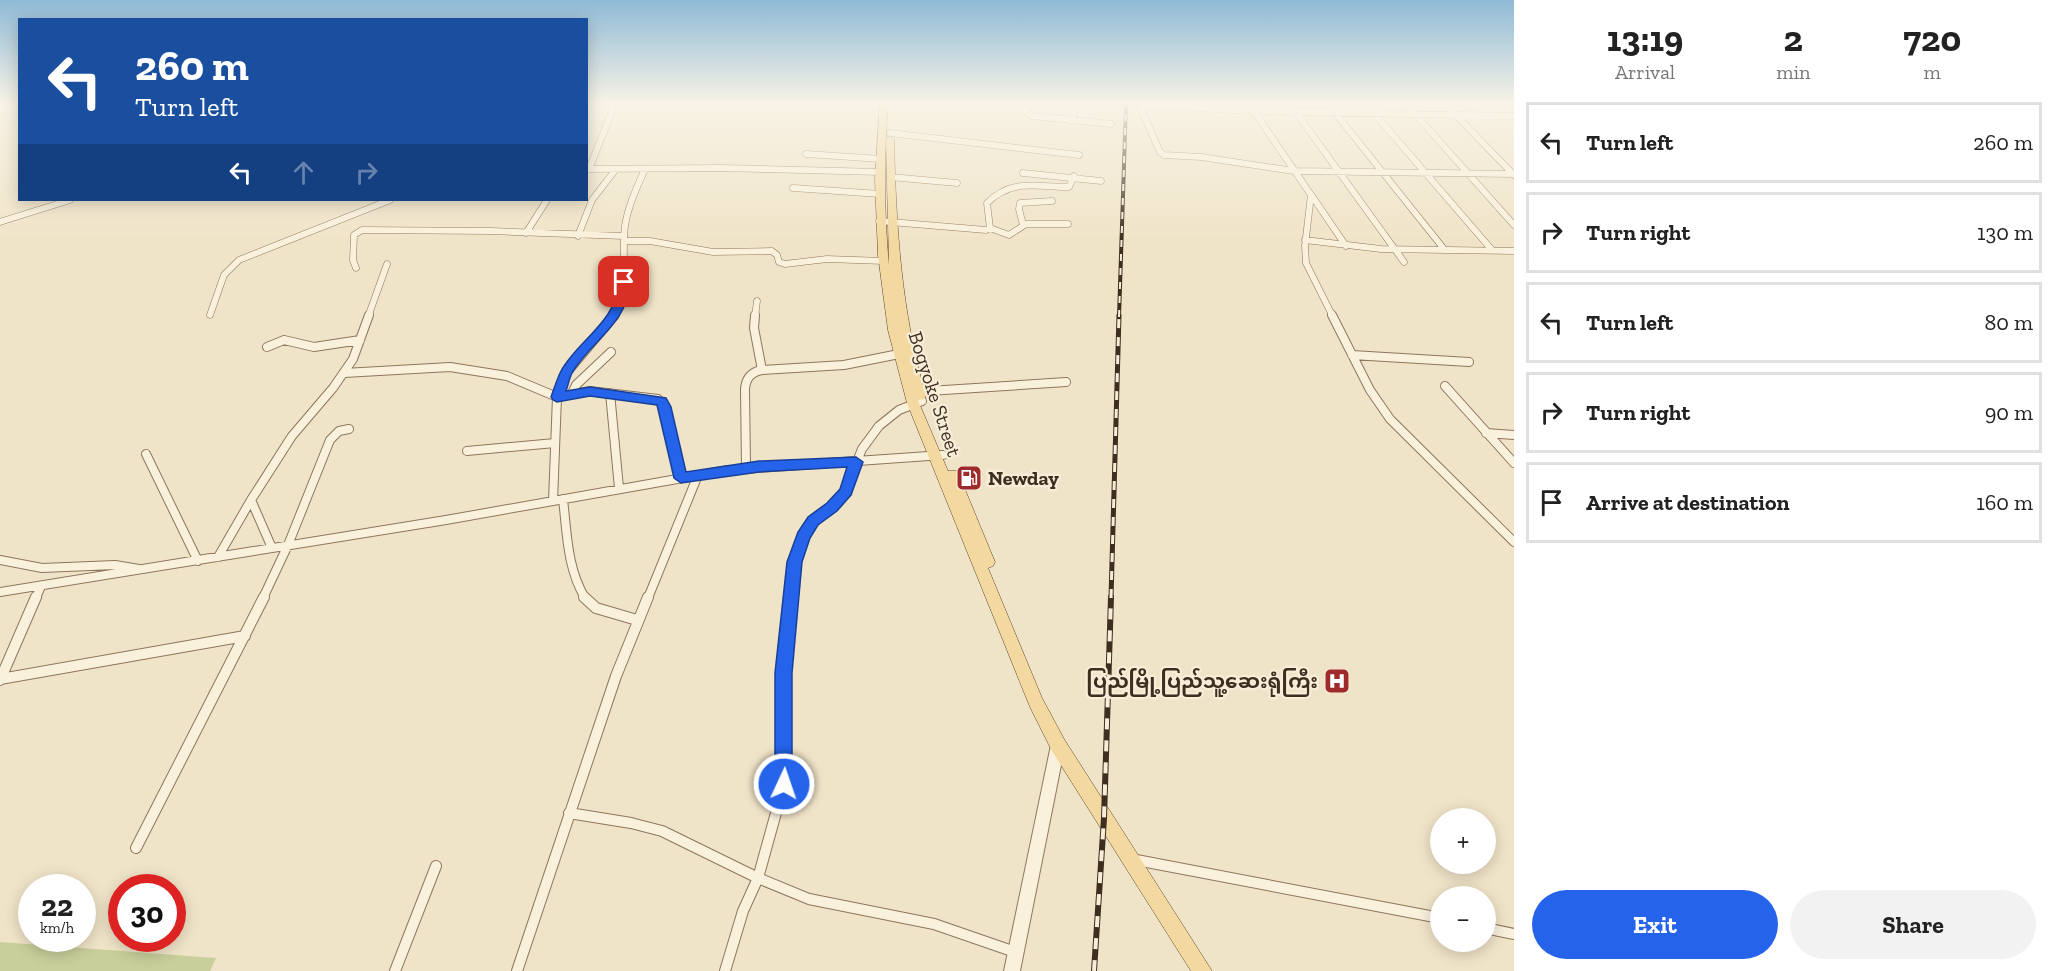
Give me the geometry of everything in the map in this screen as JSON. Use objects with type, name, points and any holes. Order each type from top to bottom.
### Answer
[{"type":"main road","name":"Bogyoke Street","points":[[884,149],[884,261],[888,300],[916,397],[938,455],[1009,626],[1036,702],[1062,748],[1202,971]]},
{"type":"main road","name":"Bogyoke Street","points":[[887,149],[880,194],[898,298],[904,353]]},
{"type":"street","points":[[596,149],[588,169],[884,169]]},
{"type":"street","points":[[1030,149],[1079,155]]},
{"type":"street","points":[[1159,149],[1164,155],[1201,157],[1294,171],[1514,174]]},
{"type":"street","points":[[1280,149],[1346,246]]},
{"type":"street","points":[[1323,149],[1404,262]]},
{"type":"street","points":[[1365,149],[1444,249]]},
{"type":"street","points":[[1405,149],[1492,250]]},
{"type":"street","points":[[1447,149],[1514,225]]},
{"type":"street","points":[[1490,149],[1514,174]]},
{"type":"street","points":[[806,154],[957,183]]},
{"type":"street","points":[[578,236],[593,196],[616,169]]},
{"type":"street","points":[[553,501],[557,397],[567,372],[618,311],[624,292],[624,238],[631,202],[645,169]]},
{"type":"street","points":[[1023,173],[1074,176],[1101,181]]},
{"type":"street","points":[[990,228],[987,203],[1002,189],[1029,184],[1070,187],[1074,176]]},
{"type":"street","points":[[793,188],[880,194]]},
{"type":"street","points":[[1311,195],[1312,206],[1303,246],[1306,263],[1370,390],[1390,419],[1514,542]]},
{"type":"street","points":[[0,222],[67,201]]},
{"type":"street","points":[[210,315],[224,275],[239,260],[387,201]]},
{"type":"street","points":[[526,233],[546,201]]},
{"type":"street","points":[[1023,225],[1019,209],[1020,203],[1052,201]]},
{"type":"street","points":[[885,221],[990,228],[1008,235],[1023,225],[1068,224]]},
{"type":"street","points":[[356,268],[353,260],[354,235],[362,231],[526,233],[624,238],[713,252],[772,251],[777,255],[779,262],[785,264],[828,259],[884,261]]},
{"type":"street","points":[[1305,240],[1346,246],[1514,251]]},
{"type":"street","points":[[218,557],[292,436],[344,373],[360,340],[387,264]]},
{"type":"street","points":[[757,301],[754,328],[762,370]]},
{"type":"street","points":[[267,347],[284,340],[314,347],[360,340]]},
{"type":"street","points":[[572,393],[576,384],[611,352]]},
{"type":"street","points":[[746,468],[746,385],[750,374],[762,370],[844,364],[904,353]]},
{"type":"street","points":[[1352,355],[1469,362]]},
{"type":"street","points":[[344,373],[429,368],[477,370],[507,376],[557,397],[590,391],[661,401],[665,407],[681,478]]},
{"type":"street","points":[[725,971],[743,911],[758,878],[784,784],[783,673],[795,562],[803,536],[813,521],[832,507],[846,491],[856,462],[868,440],[887,418],[916,397],[1066,382]]},
{"type":"street","points":[[1445,386],[1514,463]]},
{"type":"street","points":[[610,393],[619,488]]},
{"type":"street","points":[[136,848],[288,545],[330,440],[339,431],[349,429]]},
{"type":"street","points":[[1486,433],[1514,435]]},
{"type":"street","points":[[467,451],[555,443]]},
{"type":"street","points":[[146,454],[198,561]]},
{"type":"street","points":[[0,592],[198,561],[698,475],[746,468],[938,455]]},
{"type":"street","points":[[517,971],[569,813],[637,620],[698,475]]},
{"type":"street","points":[[563,499],[570,562],[585,597],[599,610],[637,620]]},
{"type":"street","points":[[251,500],[272,548]]},
{"type":"street","points":[[0,560],[42,568],[115,565],[142,570]]},
{"type":"street","points":[[0,679],[41,586]]},
{"type":"street","points":[[0,679],[244,636]]},
{"type":"street","points":[[1012,971],[1062,748]]},
{"type":"street","points":[[569,813],[631,823],[662,831],[758,878],[809,899],[934,924],[1015,952]]},
{"type":"street","points":[[1131,859],[1430,916]]},
{"type":"street","points":[[395,971],[436,866]]},
{"type":"street","points":[[1496,930],[1514,934]]},
{"type":"green space","points":[[0,942],[18,943],[18,952],[96,952],[96,949],[108,950],[108,952],[216,958],[210,971],[0,971]]},
{"type":"railway","points":[[1119,317],[1125,149]]},
{"type":"railway","points":[[1111,598],[1119,315]]},
{"type":"railway","points":[[1094,971],[1104,818],[1111,597]]},
{"type":"place","name":"Newday","points":[[969,478]]},
{"type":"place","name":"ပြည်မြို့ပြည်သူ့ဆေးရုံကြီး","points":[[1337,681]]},
{"type":"route","points":[[624,282],[624,292],[618,311],[603,326],[567,372],[557,397],[590,391],[658,399],[665,407],[681,478],[759,466],[856,462],[846,491],[840,500],[813,521],[803,536],[795,562],[789,598],[783,673],[784,784]]}]
